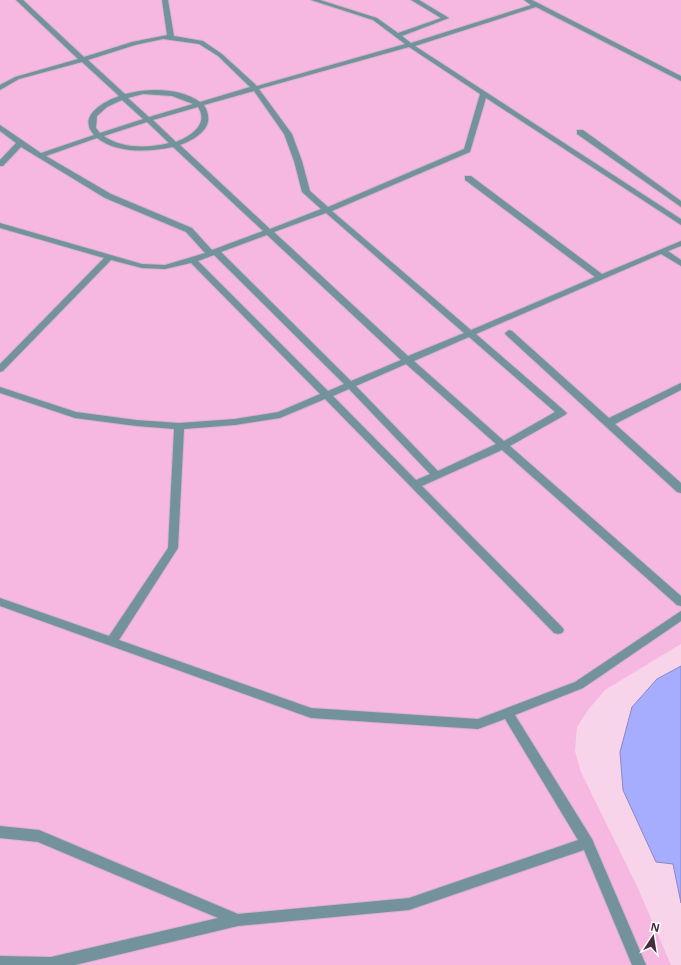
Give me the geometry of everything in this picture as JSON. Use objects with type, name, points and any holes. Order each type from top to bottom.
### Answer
[{"type":"lane","points":[[19,0],[122,97],[408,360],[681,602]]},
{"type":"lane","points":[[165,0],[171,38]]},
{"type":"lane","points":[[314,0],[375,19],[410,45],[681,223]]},
{"type":"lane","points":[[397,36],[446,18],[414,0]]},
{"type":"lane","points":[[527,0],[681,79]]},
{"type":"lane","points":[[40,156],[98,135],[198,104],[410,45],[537,5]]},
{"type":"lane","points":[[0,88],[17,78],[84,60],[134,43],[163,38],[187,39],[201,42],[220,55],[255,88],[288,134],[298,161],[306,192],[562,413],[504,445],[415,485]]},
{"type":"lane","points":[[143,92],[162,92],[178,95],[198,104],[205,115],[204,124],[197,133],[184,141],[174,144],[150,149],[114,145],[100,138],[93,129],[92,120],[98,110],[109,102],[143,92]]},
{"type":"lane","points":[[0,225],[142,266],[165,267],[193,260],[327,210],[467,150],[484,93]]},
{"type":"lane","points":[[0,127],[20,143],[40,156],[108,196],[189,230],[350,385],[436,475]]},
{"type":"lane","points":[[580,132],[681,205]]},
{"type":"lane","points":[[0,164],[20,143]]},
{"type":"lane","points":[[468,178],[601,277]]},
{"type":"lane","points":[[0,390],[75,415],[179,426],[235,422],[280,415],[681,243]]},
{"type":"lane","points":[[662,251],[681,264]]},
{"type":"lane","points":[[0,369],[110,256]]},
{"type":"lane","points":[[193,260],[558,630]]},
{"type":"lane","points":[[509,333],[681,489]]},
{"type":"lane","points":[[608,423],[681,386]]},
{"type":"lane","points":[[112,641],[173,548],[179,426]]},
{"type":"lane","points":[[0,602],[311,713],[478,724],[579,685],[681,615]]},
{"type":"lane","points":[[508,712],[587,843],[639,965]]},
{"type":"lane","points":[[0,832],[39,836],[238,920]]},
{"type":"lane","points":[[0,963],[51,964],[238,920],[409,904],[587,843]]},
{"type":"shaded area","points":[[0,0],[681,0],[681,644],[605,690],[588,710],[577,727],[575,751],[581,772],[637,886],[671,965],[0,965]]},
{"type":"water","points":[[681,666],[681,903],[673,864],[656,862],[623,790],[620,752],[632,707],[657,679]]}]
